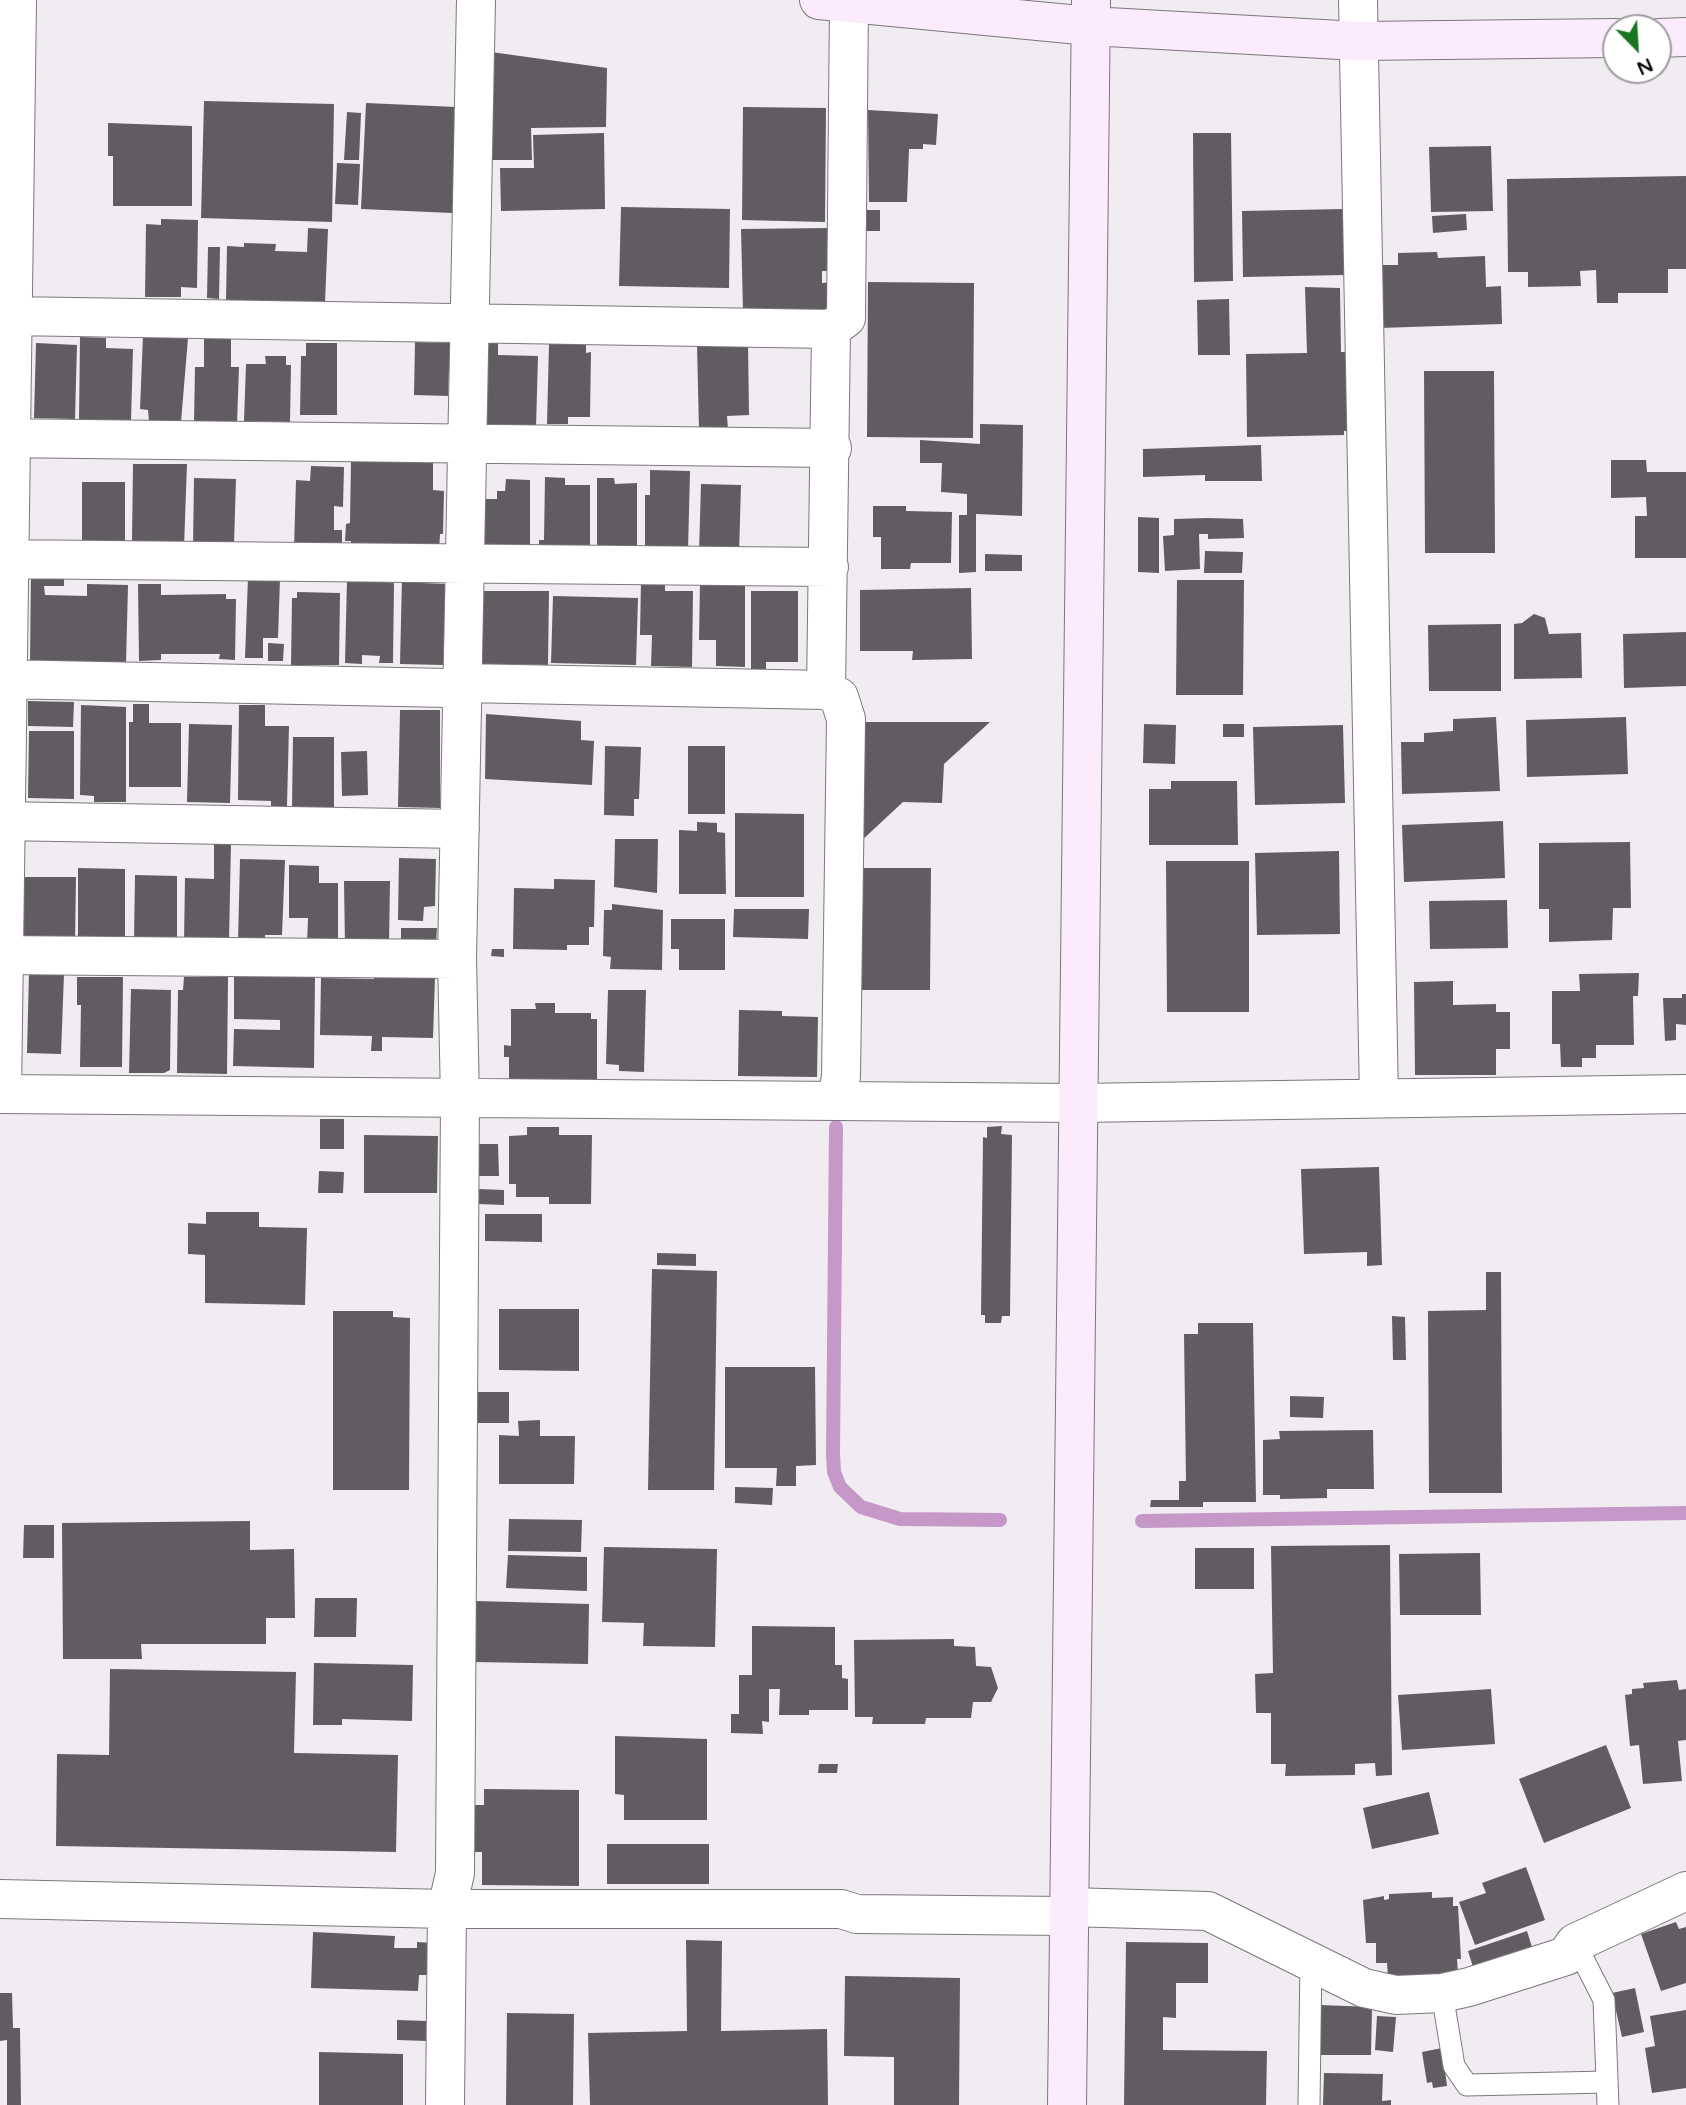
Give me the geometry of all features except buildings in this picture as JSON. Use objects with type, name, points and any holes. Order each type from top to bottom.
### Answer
[{"type":"street","points":[[17,0],[3,559],[1,1094],[1077,1103],[1686,1094]]},
{"type":"street","points":[[445,2105],[447,1909],[455,1873],[460,1099],[457,959],[476,0]]},
{"type":"street","points":[[1358,0],[1379,1098]]},
{"type":"street","points":[[7,320],[831,329],[846,318],[856,2],[1090,13],[1358,41],[1602,38]]},
{"type":"street","points":[[1067,2105],[1090,13]]},
{"type":"street","points":[[826,690],[832,448],[831,329]]},
{"type":"street","points":[[5,439],[832,448]]},
{"type":"street","points":[[3,559],[829,567]]},
{"type":"street","points":[[3,679],[449,688],[463,683],[826,690],[839,697],[845,719],[841,1076],[836,1101]]},
{"type":"street","points":[[3,821],[460,829]]},
{"type":"street","points":[[2,955],[457,959]]},
{"type":"street","points":[[0,1899],[447,1909],[841,1909],[857,1914],[1208,1911],[1311,1959],[1364,1988],[1396,1995],[1441,1993],[1469,1987],[1566,1955],[1575,1943],[1686,1891]]},
{"type":"lane","points":[[1575,1943],[1605,2000],[1608,2105]]},
{"type":"lane","points":[[1309,2105],[1311,1959]]},
{"type":"lane","points":[[1441,1993],[1454,2066],[1467,2085],[1607,2082]]},
{"type":"waterway","points":[[836,1127],[833,1453],[834,1472],[840,1487],[861,1507],[900,1519],[1000,1520]]},
{"type":"waterway","points":[[1142,1521],[1686,1513]]}]
